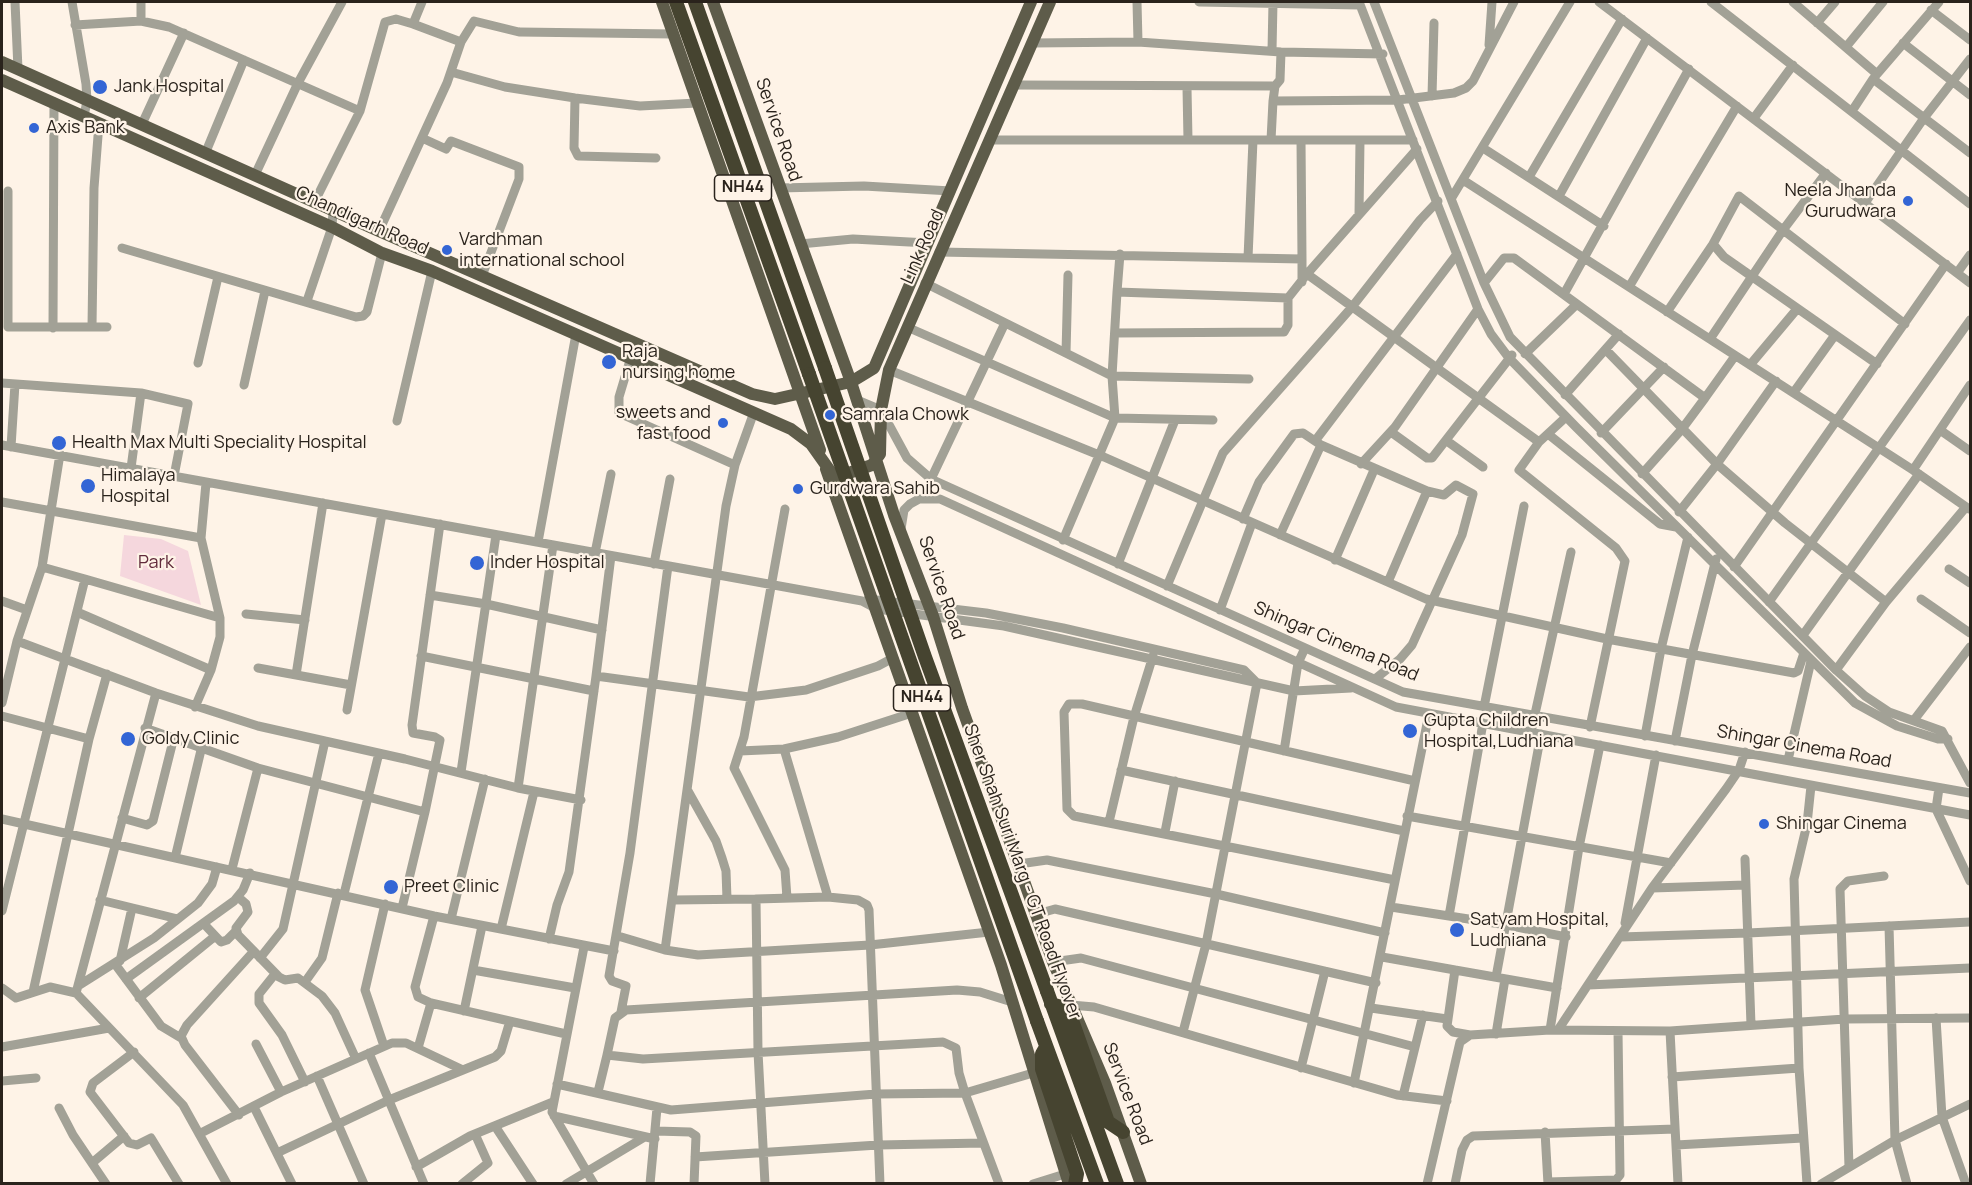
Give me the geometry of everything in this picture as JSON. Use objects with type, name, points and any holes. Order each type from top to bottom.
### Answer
[{"type":"highway","name":"Sher Shah Suri Marg - GT Road Flyover","points":[[676,2],[1046,1047],[1097,1184]]},
{"type":"highway","name":"Sher Shah Suri Marg - GT Road Flyover","points":[[694,2],[825,368],[925,657],[1117,1184]]},
{"type":"highway","points":[[1051,1004],[1068,1009],[1108,1122],[1123,1132]]},
{"type":"highway","points":[[1046,1047],[1042,1054],[1042,1069],[1077,1174],[1070,1180]]},
{"type":"main road","points":[[662,2],[826,467],[870,603],[893,658],[990,932],[1033,1073],[1070,1180]]},
{"type":"main road","name":"Service Road","points":[[713,2],[851,382],[876,461],[931,610],[962,708],[1053,962],[1102,1074],[1141,1184]]},
{"type":"main road","name":"Link Road","points":[[800,395],[851,382],[874,368],[1031,2]]},
{"type":"main road","name":"Link Road","points":[[876,461],[881,446],[881,410],[889,370],[1050,2]]},
{"type":"main road","name":"Chandigarh Road","points":[[2,62],[333,211],[752,394],[775,399],[800,395]]},
{"type":"main road","name":"Chandigarh Road","points":[[2,80],[332,227],[382,253],[432,271],[754,412],[802,435],[826,467]]},
{"type":"main road","points":[[826,467],[833,475],[840,476],[866,468],[876,461]]},
{"type":"street","points":[[15,2],[18,69]]},
{"type":"street","points":[[72,2],[87,101],[84,116]]},
{"type":"street","points":[[141,2],[141,21]]},
{"type":"street","points":[[255,175],[298,83],[342,2]]},
{"type":"street","points":[[413,24],[422,2]]},
{"type":"street","points":[[1137,2],[1138,42]]},
{"type":"street","points":[[1199,2],[1359,3],[1387,52],[1406,99],[1415,144],[1478,309],[1491,334],[1565,395],[1679,512],[1717,558],[1811,661],[1855,703],[1872,714],[1922,735],[1948,739]]},
{"type":"street","points":[[1271,140],[1275,86],[1280,80],[1273,2]]},
{"type":"street","points":[[1374,2],[1387,52],[1406,99],[1516,353],[1566,417],[1676,527],[1717,558],[1734,567],[1836,670],[1878,705],[1942,731],[1971,783]]},
{"type":"street","points":[[1489,50],[1492,2]]},
{"type":"street","points":[[1273,101],[1406,99],[1460,92],[1473,81],[1514,2]]},
{"type":"street","points":[[1451,199],[1570,2]]},
{"type":"street","points":[[1711,2],[1971,204]]},
{"type":"street","points":[[1793,2],[1846,47],[1875,77],[1971,153]]},
{"type":"street","points":[[1817,23],[1835,2]]},
{"type":"street","points":[[1846,47],[1883,2]]},
{"type":"street","points":[[1852,111],[1875,77],[1939,2]]},
{"type":"street","points":[[1605,4],[1971,283]]},
{"type":"street","points":[[1931,10],[1971,40]]},
{"type":"street","points":[[315,201],[360,111],[385,22],[396,19],[461,42]]},
{"type":"street","points":[[1529,177],[1622,19]]},
{"type":"street","points":[[379,231],[471,23],[477,20],[519,32],[674,34]]},
{"type":"street","points":[[75,25],[141,21],[157,23],[360,111]]},
{"type":"street","points":[[1432,96],[1434,23]]},
{"type":"street","points":[[142,124],[184,33]]},
{"type":"street","points":[[1559,196],[1647,38]]},
{"type":"street","points":[[1032,44],[1138,42],[1276,51],[1387,52]]},
{"type":"street","points":[[1903,43],[1971,95]]},
{"type":"street","points":[[1865,203],[1924,118],[1971,59]]},
{"type":"street","points":[[205,154],[244,60]]},
{"type":"street","points":[[1754,118],[1793,66]]},
{"type":"street","points":[[1563,294],[1604,225],[1689,69]]},
{"type":"street","points":[[451,72],[505,87],[575,98],[640,106],[697,103]]},
{"type":"street","points":[[1014,85],[1187,88],[1275,86]]},
{"type":"street","points":[[1187,88],[1188,140]]},
{"type":"street","points":[[575,98],[574,148],[578,156],[656,158]]},
{"type":"street","points":[[53,328],[54,102]]},
{"type":"street","points":[[1629,287],[1737,106]]},
{"type":"street","points":[[92,327],[93,188],[99,123]]},
{"type":"street","points":[[422,138],[446,149],[451,141],[519,167],[519,179],[482,276]]},
{"type":"street","points":[[990,140],[1360,140],[1415,144]]},
{"type":"street","points":[[1248,258],[1253,140]]},
{"type":"street","points":[[1359,215],[1360,140]]},
{"type":"street","points":[[1301,141],[1304,278]]},
{"type":"street","points":[[1115,333],[1284,332],[1288,326],[1288,298],[1359,215],[1415,144]]},
{"type":"street","points":[[1483,148],[1604,225]]},
{"type":"street","points":[[1710,339],[1783,230],[1826,173]]},
{"type":"street","points":[[1463,180],[1916,472],[1968,509],[1886,602],[1836,670]]},
{"type":"street","points":[[779,188],[864,186],[951,191]]},
{"type":"street","points":[[8,192],[7,325],[10,328],[107,327]]},
{"type":"street","points":[[1667,312],[1713,244],[1739,196],[1905,324]]},
{"type":"street","points":[[1167,586],[1223,453],[1352,307],[1420,220],[1438,201]]},
{"type":"street","points":[[307,301],[332,227],[333,211]]},
{"type":"street","points":[[800,244],[853,239],[928,243]]},
{"type":"street","points":[[1713,244],[1724,257],[1877,364]]},
{"type":"street","points":[[122,248],[349,315],[363,316],[367,312],[382,253]]},
{"type":"street","points":[[939,252],[1302,259]]},
{"type":"street","points":[[1063,540],[1115,418],[1112,376],[1120,254]]},
{"type":"street","points":[[1280,535],[1318,443],[1457,254]]},
{"type":"street","points":[[1957,273],[1971,255]]},
{"type":"street","points":[[1484,283],[1502,260],[1511,257],[1705,398]]},
{"type":"street","points":[[1734,567],[1946,264]]},
{"type":"street","points":[[397,421],[432,271]]},
{"type":"street","points":[[1066,353],[1068,275]]},
{"type":"street","points":[[198,363],[219,277]]},
{"type":"street","points":[[1304,278],[1352,307],[1539,442]]},
{"type":"street","points":[[925,284],[1112,376],[1249,379]]},
{"type":"street","points":[[244,385],[265,291]]},
{"type":"street","points":[[1118,292],[1288,298]]},
{"type":"street","points":[[1391,432],[1430,458],[1435,456],[1478,398],[1516,353],[1576,304]]},
{"type":"street","points":[[1361,464],[1391,432],[1478,309]]},
{"type":"street","points":[[1750,365],[1797,309]]},
{"type":"street","points":[[1769,602],[1971,320]]},
{"type":"street","points":[[931,479],[1005,323]]},
{"type":"street","points":[[907,327],[987,360],[1115,418],[1213,420]]},
{"type":"street","points":[[538,542],[576,334]]},
{"type":"street","points":[[1565,395],[1619,334]]},
{"type":"street","points":[[1794,393],[1835,335]]},
{"type":"street","points":[[1605,350],[1717,464],[1886,602]]},
{"type":"street","points":[[1642,474],[1682,429],[1735,356]]},
{"type":"street","points":[[631,357],[619,397],[620,413],[735,465]]},
{"type":"street","points":[[1601,433],[1664,367]]},
{"type":"street","points":[[889,370],[1100,455],[1335,560],[1432,600],[1608,639],[1795,673],[1804,653]]},
{"type":"street","points":[[1679,512],[1717,464],[1776,381]]},
{"type":"street","points":[[2,383],[141,393],[188,404],[174,476]]},
{"type":"street","points":[[15,384],[6,446],[870,603],[1041,624],[1294,691],[1351,688]]},
{"type":"street","points":[[1803,635],[1916,472],[1940,430],[1971,385]]},
{"type":"street","points":[[131,468],[141,393]]},
{"type":"street","points":[[857,400],[881,410]]},
{"type":"street","name":"Shingar Cinema Road","points":[[881,410],[907,458],[931,479],[1403,692],[1971,794]]},
{"type":"street","points":[[665,950],[716,575],[735,465],[754,412]]},
{"type":"street","points":[[1566,417],[1539,442],[1519,470],[1624,557],[1622,580],[1590,727]]},
{"type":"street","points":[[1118,564],[1175,420]]},
{"type":"street","points":[[1940,430],[1971,451]]},
{"type":"street","points":[[1220,610],[1259,482],[1294,434],[1303,433],[1361,464],[1427,491],[1444,495],[1456,485],[1473,494],[1462,535],[1407,652],[1376,679]]},
{"type":"street","points":[[1548,434],[1660,524],[1676,527]]},
{"type":"street","points":[[1447,441],[1483,466]]},
{"type":"street","points":[[2,703],[17,641],[42,567],[60,454]]},
{"type":"street","points":[[1335,560],[1374,470]]},
{"type":"street","points":[[596,553],[611,474]]},
{"type":"street","points":[[654,564],[670,479]]},
{"type":"street","points":[[195,707],[218,647],[220,618],[201,538],[206,483]]},
{"type":"street","points":[[1388,582],[1427,491]]},
{"type":"street","name":"Shingar Cinema Road","points":[[901,529],[904,510],[910,504],[919,499],[940,499],[1396,707],[1971,814]]},
{"type":"street","points":[[2,502],[51,509],[201,538]]},
{"type":"street","points":[[296,675],[323,503]]},
{"type":"street","points":[[1484,707],[1524,506]]},
{"type":"street","points":[[785,509],[740,751],[734,770],[785,870],[788,898]]},
{"type":"street","points":[[347,710],[382,514]]},
{"type":"street","points":[[402,908],[440,740],[415,734],[412,729],[440,524]]},
{"type":"street","points":[[461,772],[496,535]]},
{"type":"street","points":[[1645,736],[1661,649],[1688,537]]},
{"type":"street","points":[[518,788],[553,545]]},
{"type":"street","points":[[1496,1034],[1507,925],[1523,836],[1536,733],[1534,716],[1571,552]]},
{"type":"street","points":[[549,939],[557,905],[567,884],[581,800],[611,556]]},
{"type":"street","points":[[1676,741],[1692,655],[1717,558]]},
{"type":"street","points":[[598,1092],[615,1018],[621,1012],[627,988],[625,984],[610,978],[618,936],[668,566]]},
{"type":"street","points":[[42,567],[220,618]]},
{"type":"street","points":[[1948,569],[1971,583]]},
{"type":"street","points":[[2,911],[22,823],[85,579]]},
{"type":"street","points":[[430,595],[486,604],[602,630]]},
{"type":"street","points":[[1921,599],[1971,633]]},
{"type":"street","points":[[2,601],[27,610]]},
{"type":"street","points":[[77,612],[211,670]]},
{"type":"street","points":[[246,614],[305,620]]},
{"type":"street","points":[[17,641],[195,707],[258,726],[461,772],[534,792],[581,800]]},
{"type":"street","points":[[1914,720],[1971,647]]},
{"type":"street","points":[[1284,751],[1298,663],[1305,648]]},
{"type":"street","points":[[1109,822],[1134,717],[1153,655]]},
{"type":"street","points":[[421,656],[594,691]]},
{"type":"street","points":[[596,676],[749,697],[806,690],[878,666],[893,658]]},
{"type":"street","points":[[1788,760],[1811,661]]},
{"type":"street","points":[[258,668],[351,685]]},
{"type":"street","points":[[33,992],[70,834],[88,739],[107,674]]},
{"type":"street","points":[[1183,1032],[1206,944],[1257,683]]},
{"type":"street","points":[[77,989],[156,693]]},
{"type":"street","points":[[1395,880],[1164,832],[1074,816],[1067,809],[1065,707],[1074,703],[1415,781]]},
{"type":"street","points":[[740,751],[784,749],[838,737],[912,713]]},
{"type":"street","points":[[1354,1083],[1382,957],[1404,831],[1429,714]]},
{"type":"street","points":[[2,716],[88,739]]},
{"type":"street","points":[[1449,916],[1483,723]]},
{"type":"street","points":[[145,728],[314,785],[425,812]]},
{"type":"street","points":[[122,818],[147,825],[153,822],[174,738]]},
{"type":"street","points":[[181,1038],[187,1025],[257,954],[282,933],[325,741]]},
{"type":"street","points":[[1554,1030],[1557,988],[1579,848],[1600,744]]},
{"type":"street","points":[[175,858],[202,746]]},
{"type":"street","points":[[784,749],[828,897]]},
{"type":"street","points":[[1554,1030],[1588,985],[1652,888],[1738,770],[1745,752]]},
{"type":"street","points":[[305,982],[322,958],[379,753]]},
{"type":"street","points":[[1622,934],[1656,755]]},
{"type":"street","points":[[1964,769],[1971,759]]},
{"type":"street","points":[[232,869],[258,768]]},
{"type":"street","points":[[1121,770],[1404,831]]},
{"type":"street","points":[[451,919],[485,779]]},
{"type":"street","points":[[1164,832],[1174,781]]},
{"type":"street","points":[[1807,1184],[1797,1022],[1794,879],[1807,824],[1811,786]]},
{"type":"street","points":[[1939,788],[1936,809],[1971,881]]},
{"type":"street","points":[[687,790],[716,841],[726,870],[727,899]]},
{"type":"street","points":[[501,929],[534,792]]},
{"type":"street","points":[[1407,816],[1671,863]]},
{"type":"street","points":[[2,819],[341,893],[434,916],[614,951]]},
{"type":"street","points":[[1745,859],[1751,1025]]},
{"type":"street","points":[[1019,864],[1047,860],[1216,894],[1385,933]]},
{"type":"street","points":[[2,988],[16,998],[50,987],[77,989],[178,919],[206,895],[218,867]]},
{"type":"street","points":[[126,979],[238,897],[250,873]]},
{"type":"street","points":[[1849,1167],[1841,885],[1848,881],[1884,876]]},
{"type":"street","points":[[1652,888],[1746,885]]},
{"type":"street","points":[[204,924],[218,941],[224,942],[236,931],[248,912],[238,897]]},
{"type":"street","points":[[673,900],[828,897],[858,900],[867,905],[880,1184]]},
{"type":"street","points":[[756,899],[758,1052],[765,1184]]},
{"type":"street","points":[[100,900],[178,919]]},
{"type":"street","points":[[384,1046],[364,990],[385,904]]},
{"type":"street","points":[[1391,907],[1507,925],[1566,937]]},
{"type":"street","points":[[132,908],[118,962],[126,979],[161,1026],[181,1038],[239,1115]]},
{"type":"street","points":[[1037,914],[1054,909],[1376,983]]},
{"type":"street","points":[[434,916],[415,987],[418,998],[566,1034]]},
{"type":"street","points":[[1622,934],[1748,933],[1971,922]]},
{"type":"street","points":[[464,1011],[482,926]]},
{"type":"street","points":[[1888,926],[1895,1140],[1907,1184]]},
{"type":"street","points":[[236,931],[275,974],[282,979],[295,978],[305,982],[329,1004],[356,1059]]},
{"type":"street","points":[[618,936],[665,950],[698,955],[870,945],[990,932]]},
{"type":"street","points":[[139,998],[214,937]]},
{"type":"street","points":[[584,947],[553,1102],[554,1116],[594,1184]]},
{"type":"street","points":[[1382,957],[1557,988]]},
{"type":"street","points":[[1053,962],[1081,958],[1416,1047]]},
{"type":"street","points":[[1588,985],[1971,968]]},
{"type":"street","points":[[473,970],[575,988]]},
{"type":"street","points":[[1455,970],[1447,1019],[1450,1030],[1470,1035],[1554,1030],[1670,1031],[1845,1019],[1971,1018]]},
{"type":"street","points":[[1301,1068],[1325,971]]},
{"type":"street","points":[[275,974],[260,994],[259,1003],[282,1035],[305,1082]]},
{"type":"street","points":[[77,989],[109,1028],[183,1105],[227,1184]]},
{"type":"street","points":[[621,1012],[872,994],[970,991],[1012,1002]]},
{"type":"street","points":[[418,1048],[431,1003]]},
{"type":"street","points":[[1071,1005],[1094,1007],[1403,1096],[1447,1101]]},
{"type":"street","points":[[1371,1008],[1447,1019]]},
{"type":"street","points":[[1403,1096],[1423,1015]]},
{"type":"street","points":[[1936,1018],[1942,1117],[1967,1179]]},
{"type":"street","points":[[277,1153],[389,1100],[495,1057],[501,1051],[510,1021]]},
{"type":"street","points":[[2,1047],[109,1028]]},
{"type":"street","points":[[1545,1132],[1548,1183],[1618,1178],[1620,1171],[1618,1031]]},
{"type":"street","points":[[1670,1031],[1678,1184]]},
{"type":"street","points":[[1427,1184],[1460,1042],[1470,1035]]},
{"type":"street","points":[[199,1134],[281,1092],[384,1046],[399,1042],[418,1048],[463,1070]]},
{"type":"street","points":[[607,1055],[643,1059],[873,1045],[943,1042],[954,1045],[965,1093],[999,1184]]},
{"type":"street","points":[[256,1044],[281,1092]]},
{"type":"street","points":[[134,1052],[102,1075],[89,1090],[91,1096],[134,1145],[152,1138],[179,1184]]},
{"type":"street","points":[[369,1053],[424,1184]]},
{"type":"street","points":[[1672,1077],[1799,1068]]},
{"type":"street","points":[[557,1084],[671,1110],[876,1094],[965,1093],[1033,1073]]},
{"type":"street","points":[[317,1076],[364,1184]]},
{"type":"street","points":[[2,1081],[36,1078]]},
{"type":"street","points":[[416,1167],[475,1134],[553,1102]]},
{"type":"street","points":[[1821,1184],[1895,1140],[1971,1104]]},
{"type":"street","points":[[254,1107],[292,1184]]},
{"type":"street","points":[[59,1108],[106,1184]]},
{"type":"street","points":[[650,1184],[657,1108]]},
{"type":"street","points":[[554,1116],[643,1138]]},
{"type":"street","points":[[495,1126],[532,1184]]},
{"type":"street","points":[[1455,1184],[1462,1150],[1467,1140],[1473,1136],[1675,1129]]},
{"type":"street","points":[[566,1184],[643,1138],[693,1133],[694,1184]]},
{"type":"street","points":[[462,1184],[488,1163],[475,1134]]},
{"type":"street","points":[[92,1163],[124,1136]]},
{"type":"street","points":[[1676,1145],[1803,1138]]},
{"type":"street","points":[[695,1157],[878,1145],[983,1143]]},
{"type":"street","points":[[1033,1184],[1070,1180]]},
{"type":"green space","name":"Park","points":[[124,535],[161,539],[188,551],[201,605],[120,576]]},
{"type":"place","name":"Jank Hospital","points":[[100,87]]},
{"type":"place","name":"Axis Bank","points":[[34,128]]},
{"type":"place","name":"Neela Jhanda Gurudwara","points":[[1908,201]]},
{"type":"place","name":"Vardhman international school","points":[[447,250]]},
{"type":"place","name":"Raja nursing home","points":[[609,362]]},
{"type":"place","name":"Samrala Chowk","points":[[830,415]]},
{"type":"place","name":"sweets and fast food","points":[[723,423]]},
{"type":"place","name":"Health Max Multi Speciality Hospital","points":[[59,443]]},
{"type":"place","name":"Himalaya Hospital","points":[[88,486]]},
{"type":"place","name":"Gurdwara Sahib","points":[[798,489]]},
{"type":"place","name":"Inder Hospital","points":[[477,563]]},
{"type":"place","name":"Gupta Children Hospital,Ludhiana","points":[[1410,731]]},
{"type":"place","name":"Goldy Clinic","points":[[128,739]]},
{"type":"place","name":"Shingar Cinema","points":[[1764,824]]},
{"type":"place","name":"Preet Clinic","points":[[391,887]]},
{"type":"place","name":"Satyam Hospital, Ludhiana","points":[[1457,930]]}]
